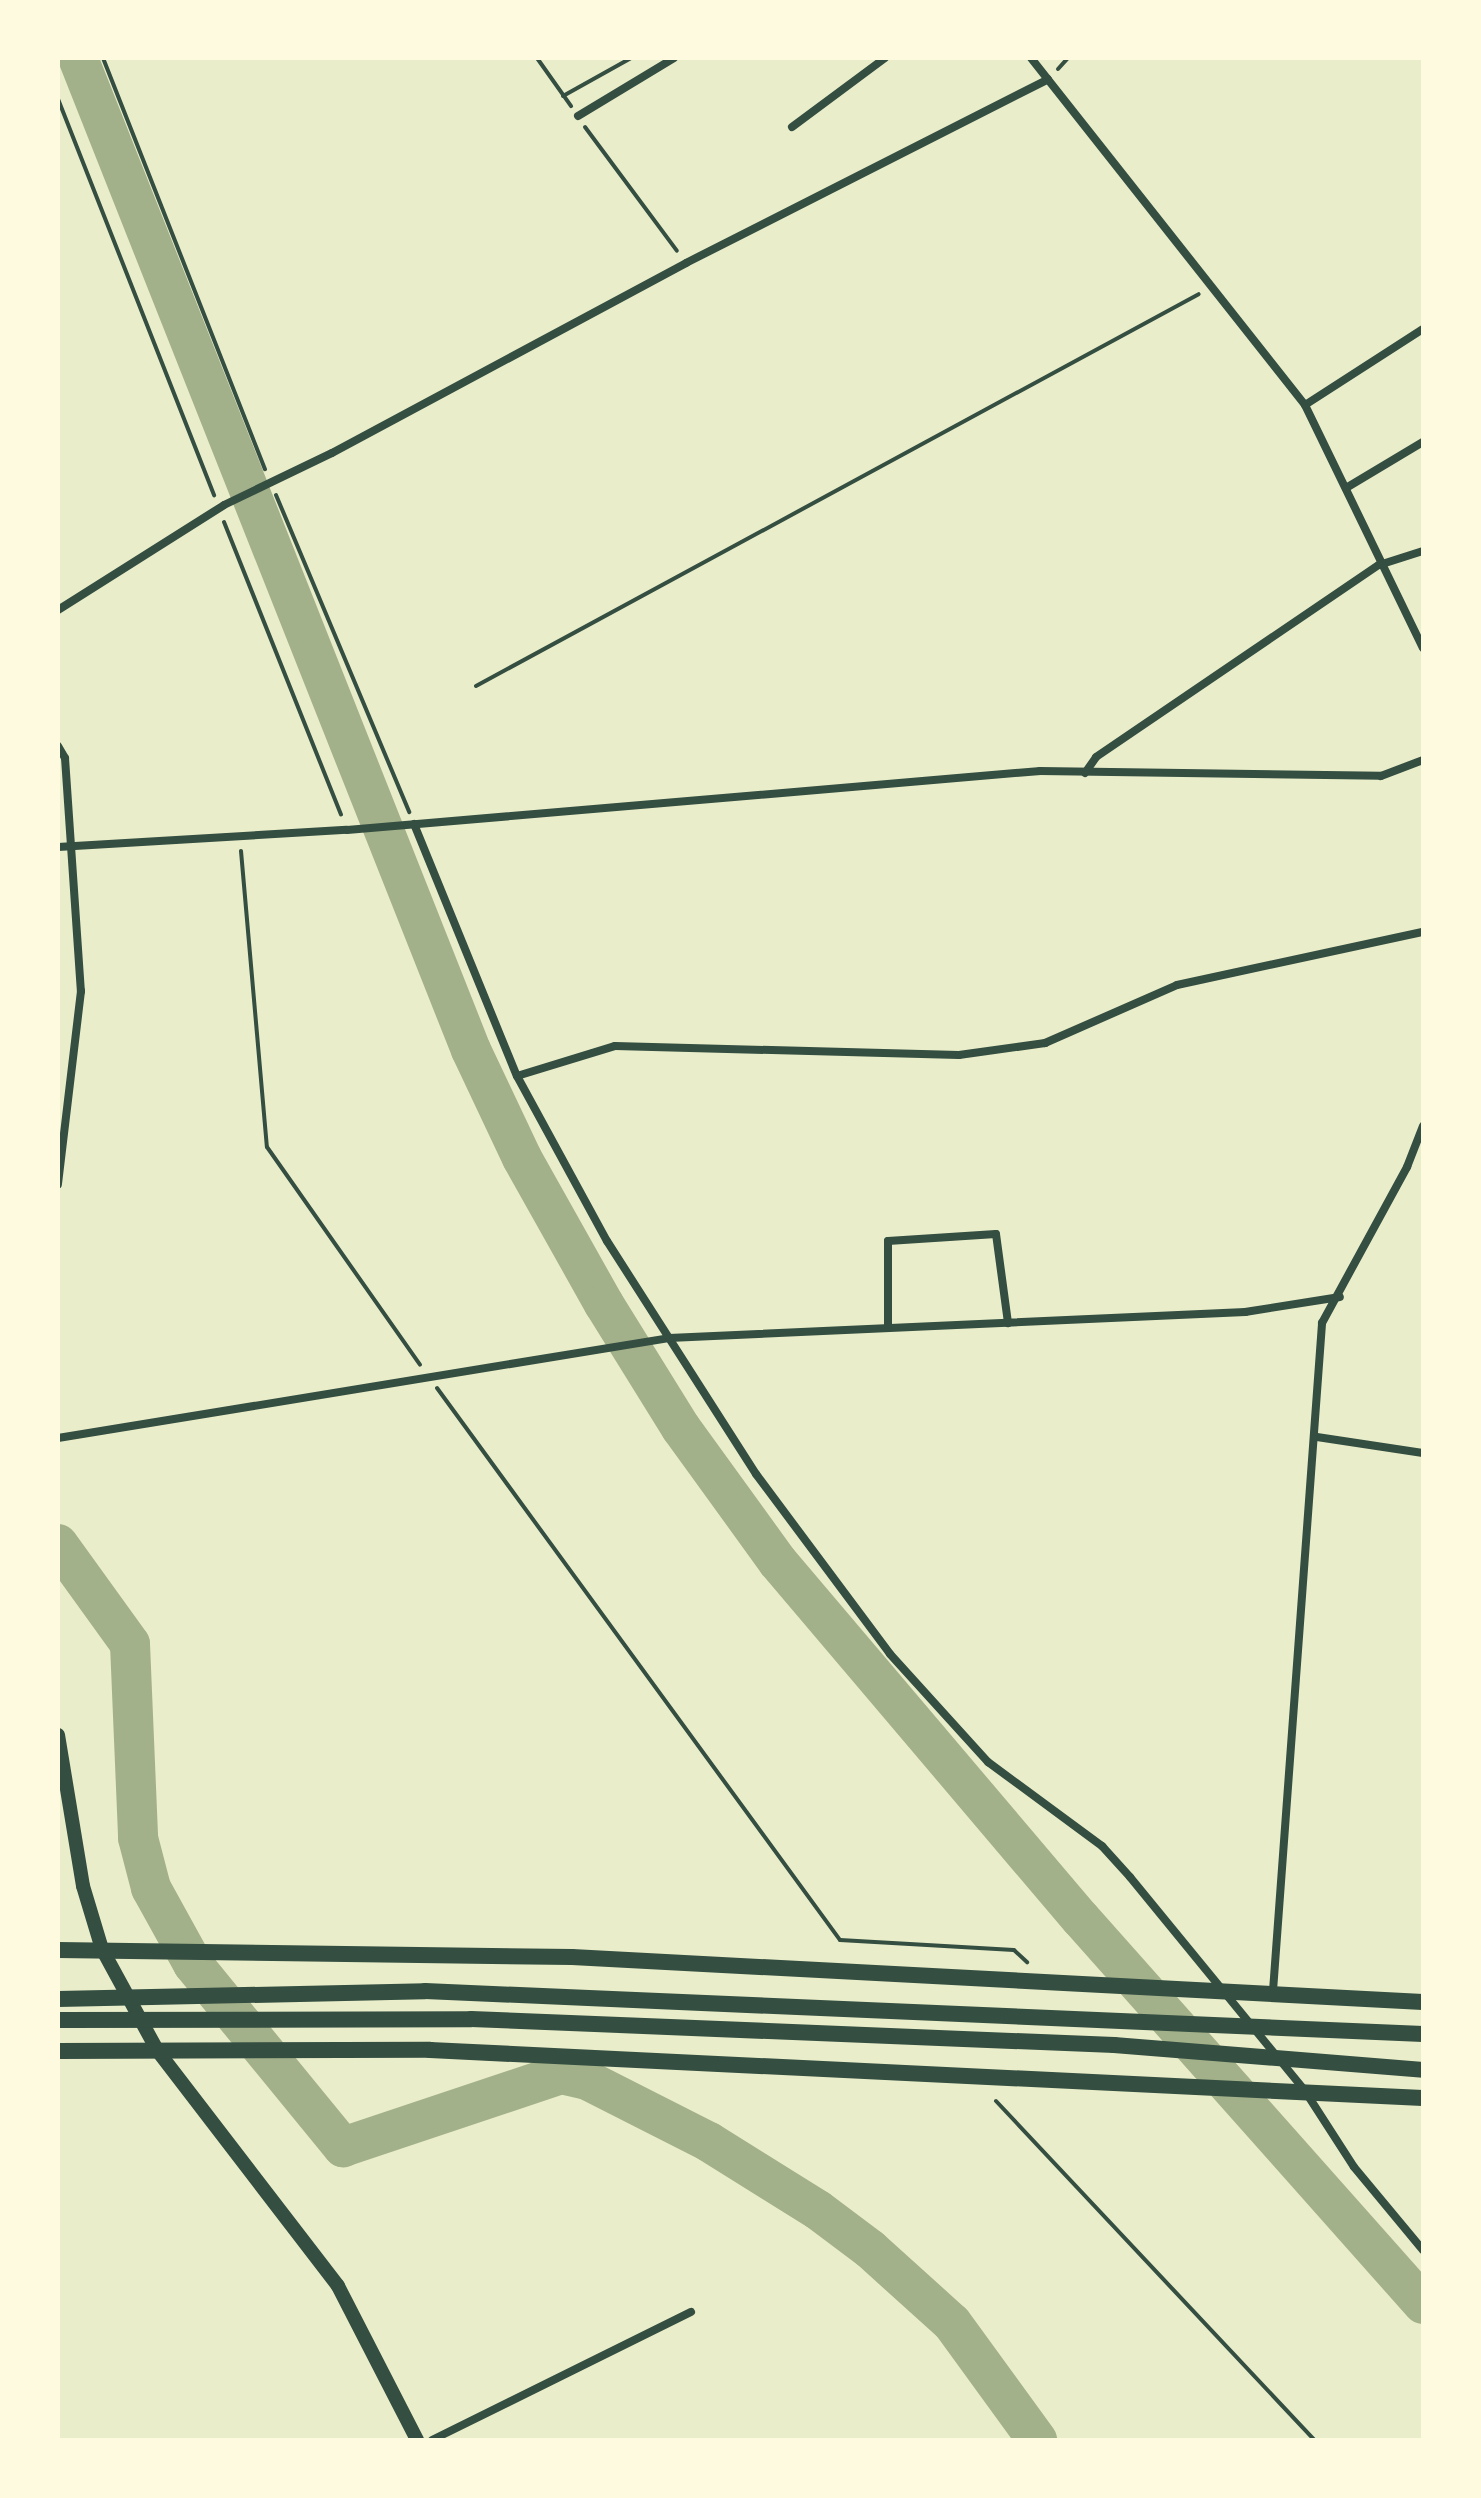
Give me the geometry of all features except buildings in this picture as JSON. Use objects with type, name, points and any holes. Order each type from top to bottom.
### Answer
[{"type":"highway","points":[[58,1950],[572,1957],[1169,1985],[1423,2002]]},
{"type":"highway","points":[[58,1999],[425,1991],[1423,2034]]},
{"type":"highway","points":[[58,2020],[471,2019],[1114,2045],[1423,2070]]},
{"type":"highway","points":[[58,2051],[430,2050],[1423,2098]]},
{"type":"main road","points":[[58,1735],[83,1886],[102,1949],[157,2050],[338,2286],[417,2440]]},
{"type":"street","points":[[578,116],[674,58]]},
{"type":"street","points":[[792,127],[885,58]]},
{"type":"street","points":[[1031,58],[1305,405],[1379,565],[1423,648]]},
{"type":"street","points":[[58,610],[221,506],[271,484],[686,263],[1048,79]]},
{"type":"street","points":[[1305,405],[1423,329]]},
{"type":"street","points":[[1346,488],[1423,442]]},
{"type":"street","points":[[1085,773],[1096,757],[1379,565],[1423,551]]},
{"type":"street","points":[[58,746],[65,758],[81,991],[58,1185]]},
{"type":"street","points":[[58,847],[240,839],[1040,771],[1381,776],[1423,760]]},
{"type":"street","points":[[414,824],[517,1076],[607,1241],[756,1474],[890,1654],[988,1762],[1102,1846],[1218,1988],[1354,2167],[1423,2250]]},
{"type":"street","points":[[517,1076],[615,1046],[959,1055],[1045,1043],[1177,985],[1423,932]]},
{"type":"street","points":[[1273,1991],[1317,1437],[1322,1323],[1340,1297],[1423,1126]]},
{"type":"street","points":[[888,1328],[888,1241],[996,1234],[1008,1323]]},
{"type":"street","points":[[58,1438],[669,1338],[1245,1312],[1340,1297]]},
{"type":"street","points":[[1317,1437],[1423,1453]]},
{"type":"street","points":[[432,2440],[691,2312]]},
{"type":"path","points":[[103,58],[271,484],[414,824]]},
{"type":"path","points":[[537,58],[686,263]]},
{"type":"path","points":[[563,96],[631,58]]},
{"type":"path","points":[[58,99],[347,830]]},
{"type":"path","points":[[476,686],[1211,288]]},
{"type":"path","points":[[240,839],[267,1147],[430,1379],[840,1940],[1014,1950],[1046,1979]]},
{"type":"path","points":[[996,2101],[1314,2440]]},
{"type":"waterway","points":[[78,58],[471,1050],[522,1158],[604,1304],[681,1428],[778,1562],[1081,1919],[1423,2304]]},
{"type":"waterway","points":[[58,1544],[130,1644],[138,1838],[151,1888],[193,1964],[343,2147],[561,2074],[587,2080],[709,2142],[818,2210],[870,2249],[952,2323],[1037,2440]]}]
